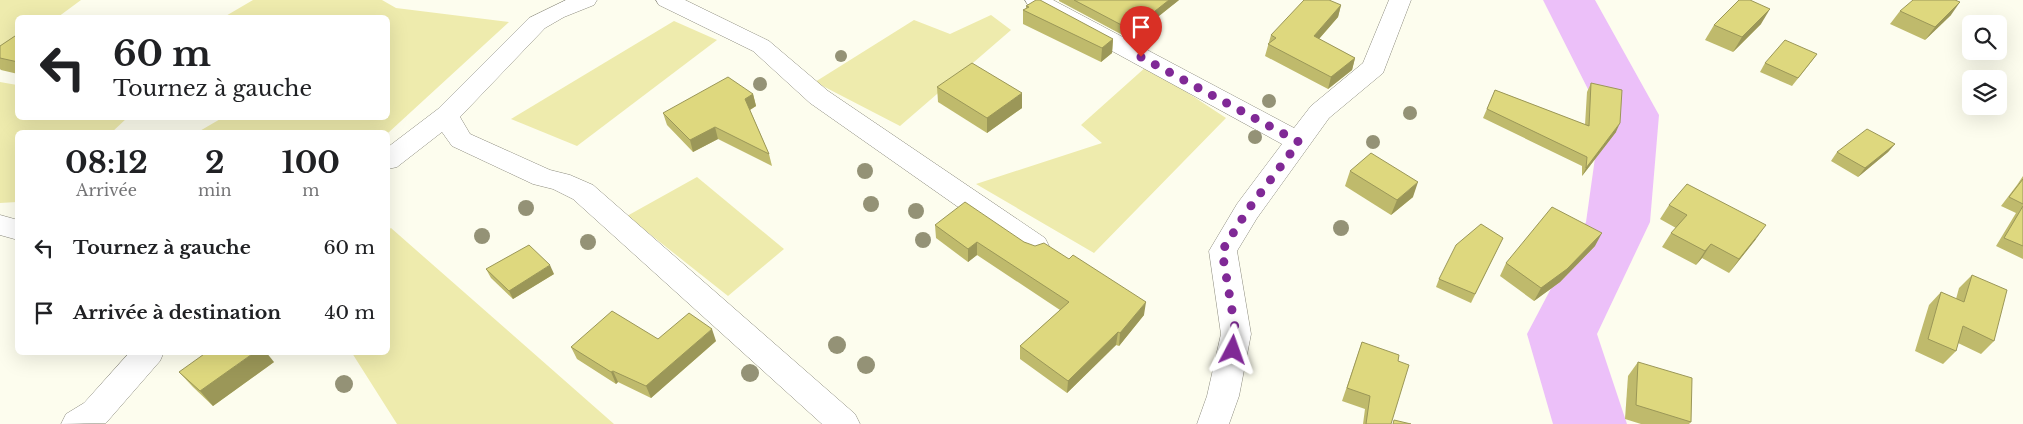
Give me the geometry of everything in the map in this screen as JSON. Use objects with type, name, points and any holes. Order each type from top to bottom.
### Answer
[{"type":"street","points":[[390,158],[447,115],[537,23],[556,12],[586,0]]},
{"type":"street","points":[[667,0],[761,46],[819,97],[1035,246]]},
{"type":"street","points":[[1036,0],[1299,142]]},
{"type":"street","points":[[1213,424],[1223,396],[1236,334],[1222,251],[1247,211],[1320,112],[1374,67],[1400,0]]},
{"type":"street","points":[[447,115],[452,128],[461,140],[542,177],[561,182],[583,192],[844,424]]},
{"type":"street","points":[[0,225],[15,229]]},
{"type":"street","points":[[77,424],[95,413],[146,355]]},
{"type":"shaded area","points":[[0,0],[81,0],[61,15],[15,15],[15,49],[0,60]]},
{"type":"shaded area","points":[[253,0],[382,0],[396,8],[509,22],[390,131],[201,130],[219,120],[390,120],[390,15],[227,15]]},
{"type":"shaded area","points":[[991,15],[1011,30],[900,126],[815,82],[914,20],[950,34]]},
{"type":"shaded area","points":[[674,21],[717,40],[577,146],[511,119]]},
{"type":"shaded area","points":[[1147,66],[1226,118],[1094,253],[976,184],[1102,143],[1081,125]]},
{"type":"shaded area","points":[[0,82],[15,85],[15,120],[125,120],[114,130],[15,130],[15,202],[0,203]]},
{"type":"shaded area","points":[[697,177],[784,249],[728,296],[627,216]]},
{"type":"shaded area","points":[[390,229],[614,424],[397,424],[353,355],[390,355]]},
{"type":"building","points":[[1036,0],[1040,0],[1113,39],[1102,48],[1023,10]]},
{"type":"building","points":[[1074,0],[1169,0],[1131,30]]},
{"type":"building","points":[[1304,0],[1329,0],[1341,5],[1314,36],[1355,58],[1331,77],[1268,44],[1276,38],[1271,35]]},
{"type":"building","points":[[1739,0],[1750,0],[1770,9],[1742,37],[1714,25]]},
{"type":"building","points":[[1913,0],[1955,0],[1960,2],[1935,27],[1900,11]]},
{"type":"building","points":[[15,36],[15,61],[0,58],[0,46]]},
{"type":"building","points":[[1785,40],[1817,54],[1798,78],[1765,63]]},
{"type":"building","points":[[972,63],[1022,93],[987,118],[937,87]]},
{"type":"building","points":[[728,77],[753,94],[745,99],[769,154],[715,127],[690,140],[663,113]]},
{"type":"building","points":[[1591,83],[1622,90],[1620,123],[1586,168],[1587,157],[1487,109],[1495,90],[1589,126]]},
{"type":"building","points":[[1867,129],[1895,144],[1865,168],[1837,152]]},
{"type":"building","points":[[1371,153],[1418,182],[1397,200],[1350,171]]},
{"type":"building","points":[[2023,179],[2023,204],[2009,197]]},
{"type":"building","points":[[1687,184],[1766,225],[1739,259],[1711,244],[1705,251],[1671,233],[1687,215],[1669,205]]},
{"type":"building","points":[[965,202],[1024,242],[1035,246],[1044,243],[1069,259],[1073,255],[1146,302],[1120,333],[1118,332],[1068,381],[1020,346],[1069,302],[977,242],[968,249],[935,225]]},
{"type":"building","points":[[2023,206],[2023,246],[2004,238]]},
{"type":"building","points":[[1552,207],[1602,233],[1567,269],[1541,288],[1506,263]]},
{"type":"building","points":[[1481,224],[1503,238],[1475,294],[1439,279],[1456,245]]},
{"type":"building","points":[[529,245],[550,265],[509,291],[486,269]]},
{"type":"building","points":[[1972,275],[2007,290],[1994,341],[1963,326],[1956,351],[1928,339],[1941,292],[1964,302]]},
{"type":"building","points":[[612,311],[658,339],[689,313],[712,329],[646,386],[613,371],[611,372],[571,347]]},
{"type":"building","points":[[1362,342],[1399,355],[1398,361],[1409,365],[1391,424],[1366,424],[1370,396],[1347,388]]},
{"type":"building","points":[[203,355],[251,355],[200,391],[179,372]]},
{"type":"building","points":[[1638,362],[1692,378],[1691,422],[1636,405]]},
{"type":"building","points":[[1394,420],[1411,424],[1393,424]]},
{"type":"waterway","points":[[1569,0],[1630,115],[1618,222],[1562,334],[1590,424]]},
{"type":"route","points":[[1141,57],[1299,142],[1247,211],[1222,251],[1236,334],[1233,350]]}]
